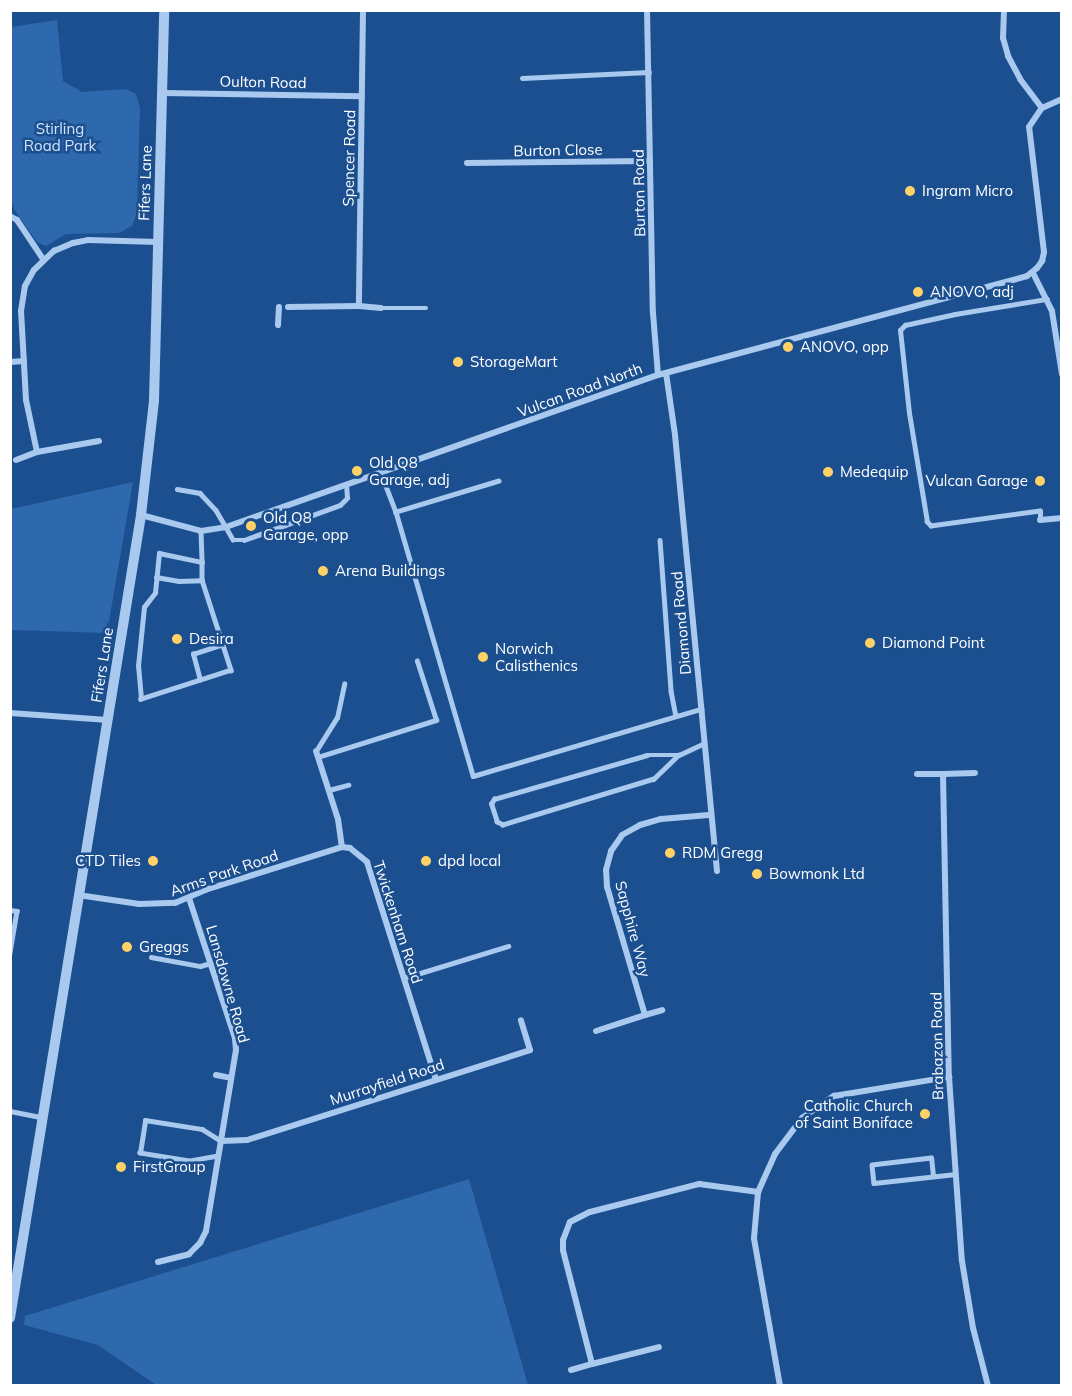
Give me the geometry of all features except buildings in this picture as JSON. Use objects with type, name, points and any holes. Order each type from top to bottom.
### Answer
[{"type":"street","name":"Fifers Lane","points":[[10,1318],[77,895],[109,720],[141,515],[154,400],[164,10]]},
{"type":"street","name":"Spencer Road","points":[[359,306],[363,10]]},
{"type":"street","name":"Burton Road","points":[[647,10],[653,313],[662,374]]},
{"type":"street","points":[[1004,10],[1003,38],[1008,56],[1020,79],[1042,108]]},
{"type":"street","name":"Oulton Road","points":[[163,93],[362,96]]},
{"type":"street","points":[[1062,99],[1042,108],[1033,117],[1028,135],[1044,252],[1042,261],[1032,273],[1047,299],[1062,374]]},
{"type":"street","name":"Burton Close","points":[[467,164],[650,161]]},
{"type":"street","points":[[10,216],[16,220],[43,259]]},
{"type":"street","points":[[37,452],[26,400],[22,298],[25,286],[43,259],[73,243],[88,240],[158,242]]},
{"type":"street","name":"Vulcan Road North","points":[[141,515],[201,531],[226,527],[662,374],[1032,273]]},
{"type":"street","points":[[278,325],[279,307]]},
{"type":"street","points":[[288,307],[381,308]]},
{"type":"street","points":[[10,362],[24,361]]},
{"type":"street","name":"Diamond Road","points":[[662,374],[675,435],[709,814],[717,871]]},
{"type":"street","points":[[16,460],[37,452],[99,441]]},
{"type":"street","points":[[1040,519],[1062,518]]},
{"type":"street","points":[[10,713],[109,720]]},
{"type":"street","points":[[317,754],[341,832],[342,848]]},
{"type":"street","points":[[917,774],[975,773]]},
{"type":"street","name":"Brabazon Road","points":[[944,774],[949,1077],[962,1261],[973,1328],[988,1386]]},
{"type":"street","name":"Sapphire Way","points":[[645,1015],[607,887],[606,870],[611,851],[622,835],[640,825],[661,819],[709,814]]},
{"type":"street","name":"Arms Park Road","points":[[77,895],[164,905],[342,848]]},
{"type":"street","name":"Twickenham Road","points":[[342,848],[350,848],[367,862],[436,1079]]},
{"type":"street","name":"Lansdowne Road","points":[[158,1262],[189,1254],[200,1243],[206,1231],[236,1050],[235,1038],[189,898]]},
{"type":"street","points":[[596,1030],[662,1010]]},
{"type":"street","name":"Murrayfield Road","points":[[221,1141],[248,1140],[530,1050],[521,1020]]},
{"type":"street","points":[[216,1075],[231,1078]]},
{"type":"street","points":[[780,1386],[754,1238],[759,1192],[764,1174],[788,1136],[802,1119],[820,1104],[848,1092],[949,1077]]},
{"type":"street","points":[[592,1364],[563,1250],[563,1240],[570,1222],[590,1212],[699,1184],[759,1192]]},
{"type":"street","points":[[571,1370],[659,1347]]},
{"type":"lane","points":[[522,78],[649,72]]},
{"type":"lane","points":[[1040,519],[1040,511],[931,526],[927,522],[909,413],[900,330],[905,325],[955,314],[1047,299]]},
{"type":"lane","points":[[381,308],[426,309]]},
{"type":"lane","points":[[381,473],[396,512],[473,776],[700,708]]},
{"type":"lane","points":[[396,512],[499,481]]},
{"type":"lane","points":[[177,489],[200,493],[216,510],[233,540],[244,540],[340,505],[347,498],[346,485]]},
{"type":"lane","points":[[201,531],[202,562],[202,580],[231,670],[141,699],[138,666],[144,608],[155,593],[161,552],[202,562]]},
{"type":"lane","points":[[660,540],[670,691],[676,716]]},
{"type":"lane","points":[[156,578],[179,581],[202,580]]},
{"type":"lane","points":[[200,680],[193,654],[223,644]]},
{"type":"lane","points":[[317,754],[436,720],[417,661]]},
{"type":"lane","points":[[317,754],[337,718],[344,684]]},
{"type":"lane","points":[[679,755],[646,754],[494,799],[492,804],[497,822],[502,825],[654,779],[679,755],[704,744]]},
{"type":"lane","points":[[329,790],[348,785]]},
{"type":"lane","points":[[10,910],[17,911],[10,953]]},
{"type":"lane","points":[[404,978],[508,946]]},
{"type":"lane","points":[[151,957],[200,966],[211,963]]},
{"type":"lane","points":[[10,1111],[41,1117]]},
{"type":"lane","points":[[218,1156],[189,1161],[140,1153],[145,1120],[202,1129],[221,1141]]},
{"type":"lane","points":[[933,1176],[931,1158],[872,1165],[874,1183],[956,1174]]},
{"type":"green space","name":"Stirling Road Park","points":[[57,20],[63,81],[82,92],[126,89],[136,94],[140,108],[137,213],[132,226],[119,233],[66,234],[46,246],[37,242],[14,209],[11,198],[11,27]]},
{"type":"green space","points":[[133,482],[107,633],[11,630],[11,509]]},
{"type":"green space","points":[[469,1179],[528,1385],[156,1385],[98,1345],[24,1325],[25,1316]]},
{"type":"place","name":"Ingram Micro","points":[[910,191]]},
{"type":"place","name":"ANOVO, adj","points":[[918,292]]},
{"type":"place","name":"ANOVO, opp","points":[[788,347]]},
{"type":"place","name":"StorageMart","points":[[458,362]]},
{"type":"place","name":"Old Q8 Garage, adj","points":[[357,471]]},
{"type":"place","name":"Medequip","points":[[828,472]]},
{"type":"place","name":"Vulcan Garage","points":[[1040,481]]},
{"type":"place","name":"Old Q8 Garage, opp","points":[[251,526]]},
{"type":"place","name":"Arena Buildings","points":[[323,571]]},
{"type":"place","name":"Desira","points":[[177,639]]},
{"type":"place","name":"Diamond Point","points":[[870,643]]},
{"type":"place","name":"Norwich Calisthenics","points":[[483,657]]},
{"type":"place","name":"RDM Gregg","points":[[670,853]]},
{"type":"place","name":"CTD Tiles","points":[[153,861]]},
{"type":"place","name":"dpd local","points":[[426,861]]},
{"type":"place","name":"Bowmonk Ltd","points":[[757,874]]},
{"type":"place","name":"Greggs","points":[[127,947]]},
{"type":"place","name":"Catholic Church of Saint Boniface","points":[[925,1114]]},
{"type":"place","name":"FirstGroup","points":[[121,1167]]}]
